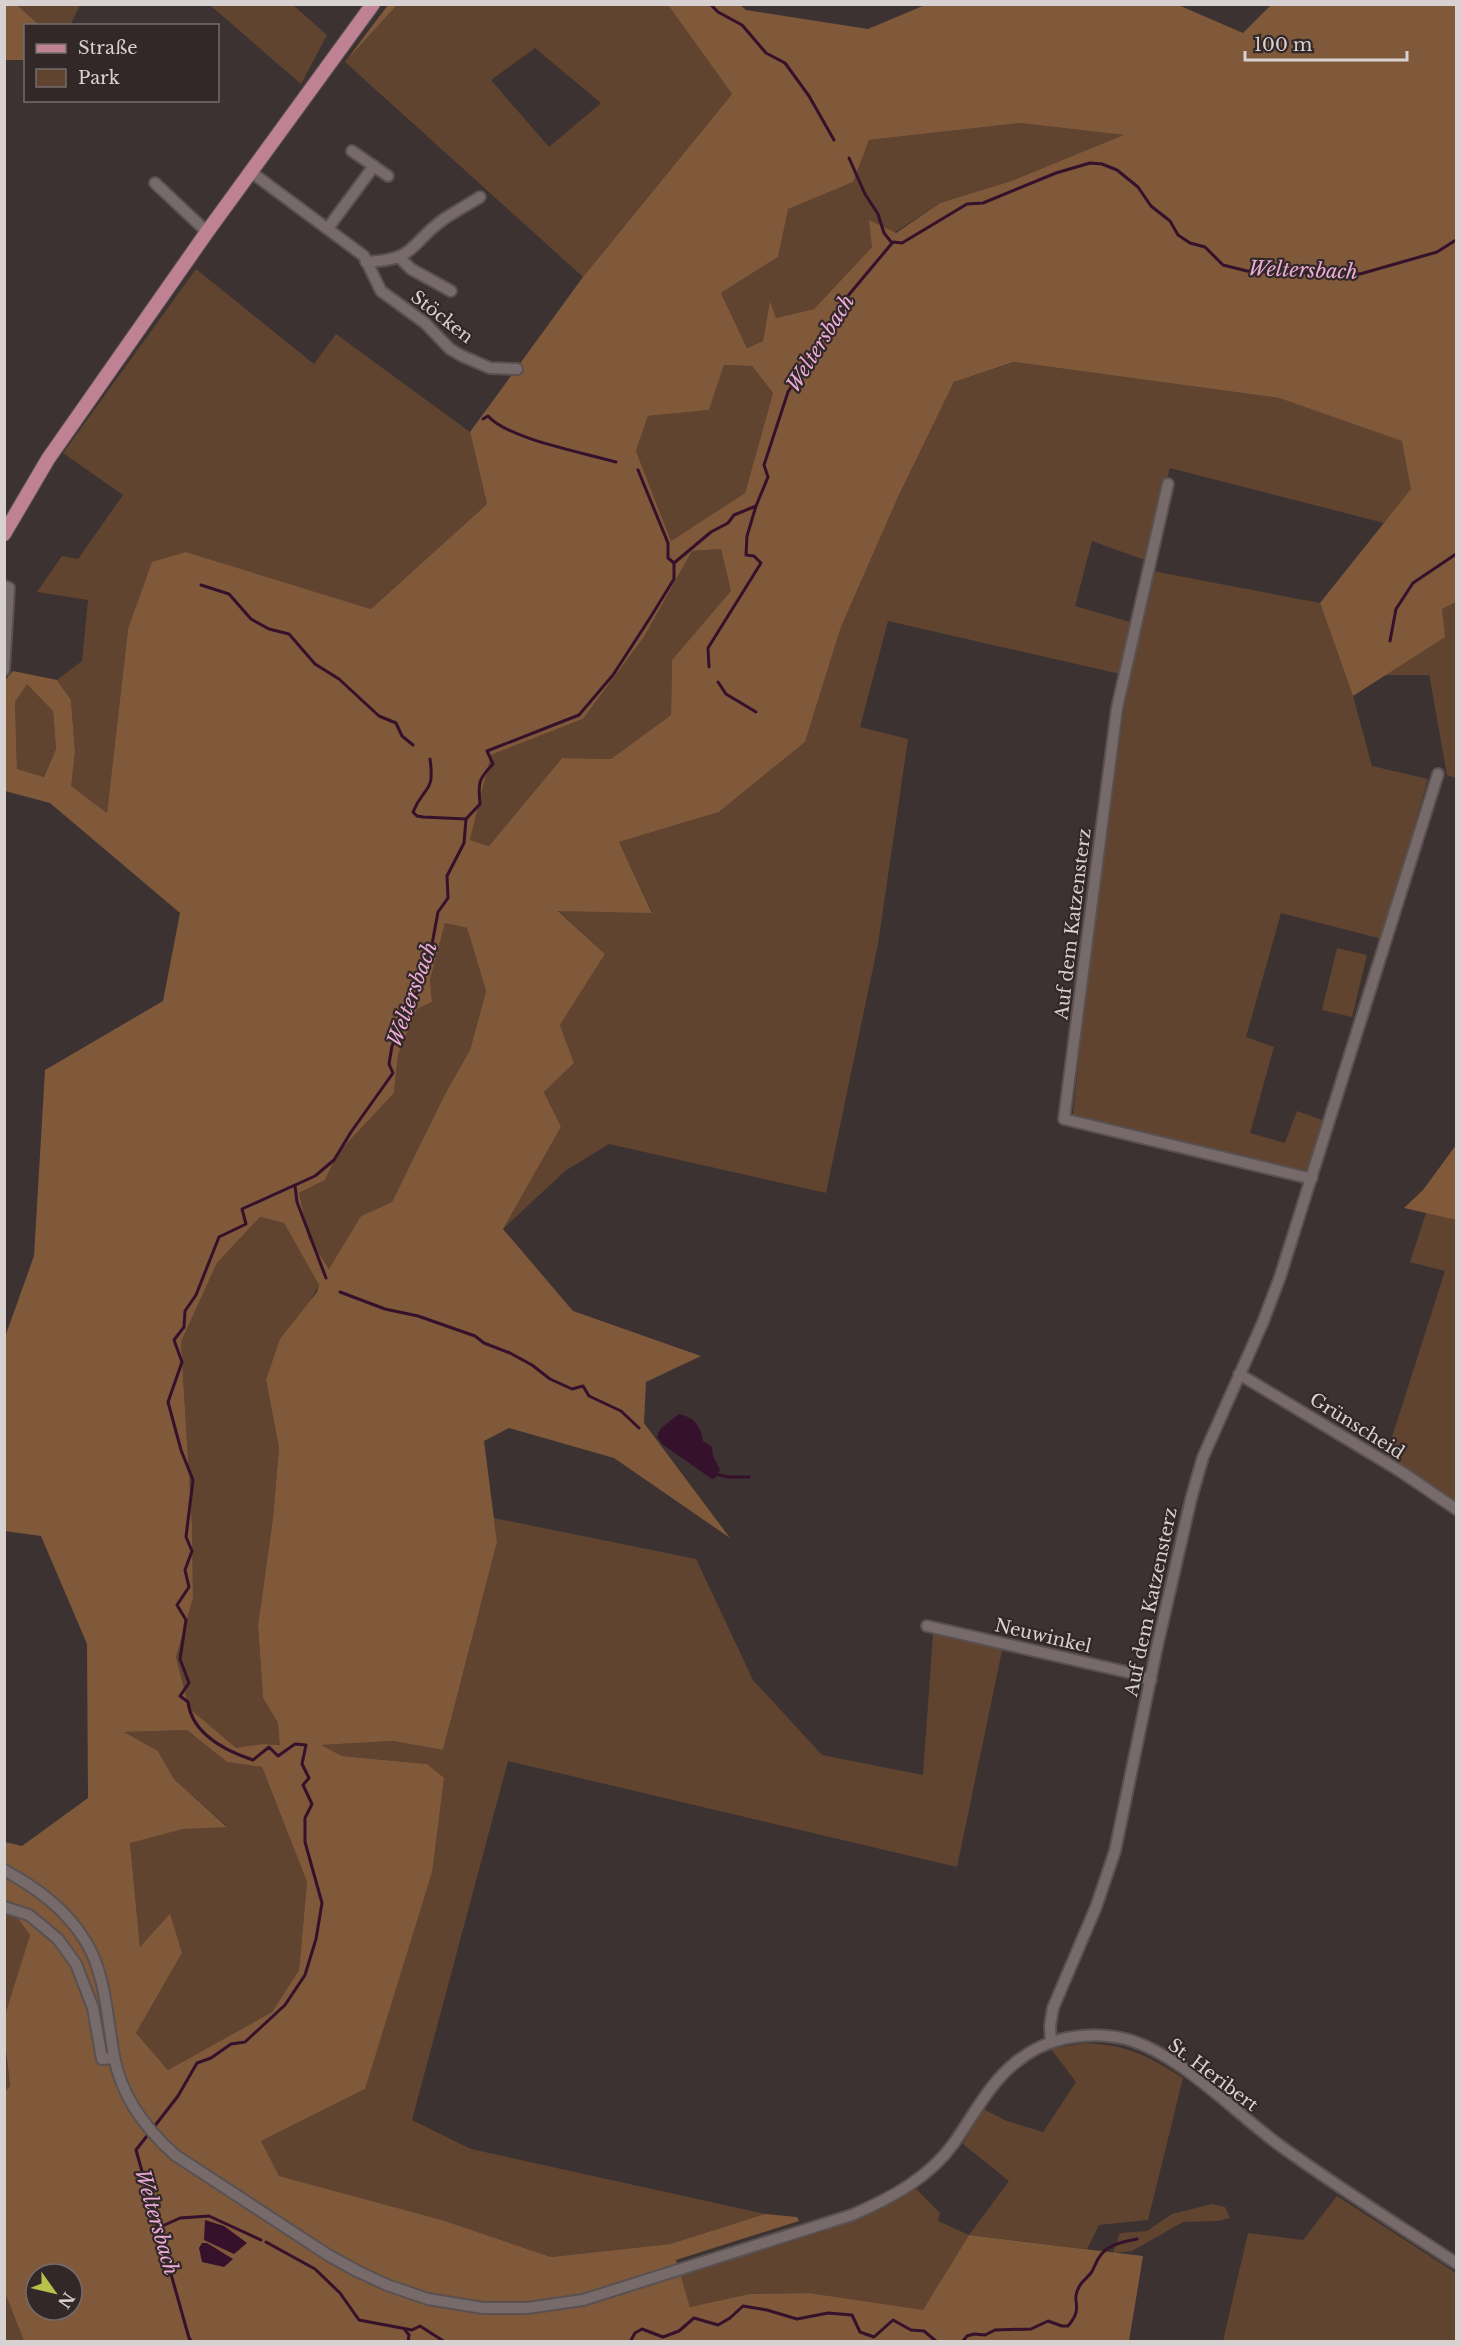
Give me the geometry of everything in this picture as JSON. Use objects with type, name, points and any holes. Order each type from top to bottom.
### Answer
[{"type":"main road","points":[[4,534],[48,459],[207,232],[373,4]]},
{"type":"street","points":[[352,151],[388,176]]},
{"type":"street","points":[[328,228],[374,166]]},
{"type":"street","name":"Stöcken","points":[[251,172],[364,256],[381,291],[425,323],[450,349],[490,368],[517,369]]},
{"type":"street","points":[[155,183],[207,232]]},
{"type":"street","points":[[366,262],[400,258],[444,219],[480,197]]},
{"type":"street","name":"Stöcken","points":[[400,258],[411,269],[452,291]]},
{"type":"street","name":"Auf dem Katzensterz","points":[[1168,484],[1118,708],[1064,1119],[1312,1178]]},
{"type":"street","points":[[4,586],[9,588],[4,670]]},
{"type":"street","name":"Auf dem Katzensterz","points":[[1052,2042],[1050,2026],[1053,2008],[1110,1867],[1151,1680],[1156,1647],[1200,1468],[1281,1278],[1438,774]]},
{"type":"street","name":"Grünscheid","points":[[1239,1374],[1400,1471],[1456,1509]]},
{"type":"street","name":"Neuwinkel","points":[[927,1626],[1131,1673],[1151,1680]]},
{"type":"street","name":"St. Heribert","points":[[4,1870],[35,1887],[57,1906],[86,1942],[103,1992],[114,2058],[123,2089],[156,2137],[175,2155],[328,2255],[387,2285],[428,2299],[483,2307],[527,2308],[583,2300],[852,2215],[882,2202],[917,2181],[953,2145],[986,2096],[1015,2063],[1052,2042],[1072,2036],[1101,2034],[1128,2040],[1166,2057],[1282,2147],[1456,2263]]},
{"type":"street","points":[[4,1907],[29,1915],[58,1939],[76,1964],[93,2008],[102,2059],[114,2058]]},
{"type":"green space","points":[[17,5],[80,5],[71,24],[38,24]]},
{"type":"green space","points":[[210,5],[293,5],[327,35],[301,84]]},
{"type":"green space","points":[[397,5],[668,5],[732,94],[583,277],[345,62]],"holes":[[[535,48],[601,103],[549,147],[491,80]]]},
{"type":"green space","points":[[1020,123],[1125,135],[1011,181],[940,203],[872,247],[814,309],[776,318],[770,302],[763,341],[747,348],[721,293],[778,257],[787,209],[852,182],[869,140]]},
{"type":"green space","points":[[196,269],[314,364],[336,334],[470,432],[487,504],[371,609],[186,552],[128,629],[107,813],[70,786],[75,752],[71,700],[57,680],[82,661],[88,600],[37,592],[62,556],[78,559],[123,495],[63,453]]},
{"type":"green space","points":[[1015,362],[1279,398],[1403,441],[1442,609],[1456,602],[1456,778],[1447,775],[1428,668],[1429,675],[1385,675],[1400,504],[1384,523],[1170,468],[1145,560],[1092,541],[1075,606],[1130,622],[1120,674],[888,621],[860,727],[908,739],[878,944],[826,1193],[609,1144],[565,1171],[503,1229],[561,1127],[544,1092],[574,1063],[560,1025],[605,954],[558,910],[652,912],[619,842],[719,812],[805,742],[841,627],[899,495],[954,382]]},
{"type":"green space","points":[[724,365],[752,366],[773,393],[745,493],[671,541],[636,451],[648,416],[709,410]]},
{"type":"green space","points":[[721,549],[732,591],[672,660],[671,715],[611,759],[562,758],[489,846],[470,840],[491,755],[583,719],[644,637],[692,551]]},
{"type":"green space","points":[[1152,571],[1320,603],[1353,696],[1372,766],[1428,779],[1382,939],[1281,913],[1246,1037],[1274,1047],[1250,1133],[1285,1143],[1297,1111],[1325,1121],[1309,1173],[1073,1114],[1085,1000],[1125,703]]},
{"type":"green space","points":[[27,683],[53,711],[56,749],[44,777],[17,769],[15,702]]},
{"type":"green space","points":[[445,923],[467,928],[486,991],[470,1050],[445,1094],[392,1202],[361,1216],[329,1270],[309,1239],[299,1193],[325,1180],[338,1153],[394,1093],[398,1055],[417,1009],[432,1002],[430,980]]},
{"type":"green space","points":[[1337,948],[1367,955],[1352,1017],[1322,1010]]},
{"type":"green space","points":[[1426,1213],[1456,1220],[1456,1503],[1386,1456],[1445,1271],[1410,1262]]},
{"type":"green space","points":[[260,1217],[284,1223],[319,1285],[266,1380],[279,1448],[273,1518],[258,1625],[263,1698],[278,1723],[281,1745],[263,1744],[236,1749],[189,1708],[176,1657],[193,1598],[192,1525],[181,1342],[217,1263]]},
{"type":"green space","points":[[494,1518],[696,1559],[753,1680],[822,1755],[923,1775],[933,1635],[948,1634],[1003,1646],[957,1867],[508,1761],[412,2120],[471,2149],[765,2214],[670,2244],[551,2257],[442,2220],[278,2176],[261,2141],[365,2089],[427,1764],[342,1756],[320,1745],[393,1741],[443,1750],[497,1542]]},
{"type":"green space","points":[[187,1730],[227,1762],[262,1767],[307,1882],[299,1970],[272,2012],[168,2070],[136,2033],[182,1953],[140,1948],[130,1842],[183,1829],[227,1826],[174,1779],[158,1751],[123,1732]]},
{"type":"green space","points":[[5,1901],[30,1935],[5,2019]]},
{"type":"green space","points":[[4,2042],[10,2086],[5,2093],[4,2093]]},
{"type":"green space","points":[[1084,2043],[1113,2046],[1147,2057],[1183,2078],[1148,2220],[1099,2225],[1087,2249],[969,2235],[1009,2181],[963,2144],[983,2109],[1007,2121],[1043,2132],[1076,2082],[1051,2049]]},
{"type":"green space","points":[[916,2189],[940,2213],[938,2221],[969,2235],[923,2311],[809,2293],[749,2294],[690,2307],[680,2276],[818,2233],[855,2219]]},
{"type":"green space","points":[[1337,2196],[1456,2273],[1456,2341],[1223,2341],[1248,2233],[1303,2240]]},
{"type":"green space","points":[[1212,2204],[1225,2207],[1230,2218],[1218,2221],[1183,2222],[1132,2251],[1113,2253],[1120,2233],[1147,2231],[1172,2214]]},
{"type":"green space","points":[[5,2293],[24,2341],[5,2341]]},
{"type":"shaded area","points":[[1176,4],[1243,33],[1271,5],[1456,5],[1456,602],[1442,609],[1445,637],[1353,696],[1320,603],[1411,489],[1402,441],[1279,398],[1014,362],[954,382],[899,495],[841,627],[805,742],[719,812],[619,842],[652,913],[558,911],[605,954],[560,1025],[574,1063],[544,1092],[561,1127],[503,1229],[573,1311],[701,1356],[646,1382],[644,1423],[730,1538],[614,1458],[509,1428],[484,1441],[497,1542],[443,1750],[393,1741],[321,1745],[342,1756],[427,1764],[444,1778],[432,1872],[365,2089],[261,2141],[279,2176],[442,2220],[551,2257],[670,2244],[765,2214],[797,2217],[799,2221],[676,2260],[690,2307],[749,2294],[809,2293],[923,2310],[969,2235],[1143,2256],[1129,2341],[24,2341],[5,2293],[4,2093],[10,2086],[4,2019],[30,1935],[5,1901],[5,1842],[22,1846],[88,1798],[87,1644],[41,1536],[5,1531],[5,1337],[34,1256],[45,1070],[163,1001],[180,913],[50,803],[5,791],[5,680],[13,671],[57,680],[71,700],[75,752],[71,786],[107,813],[128,629],[152,562],[186,552],[371,609],[487,504],[470,432],[583,277],[732,94],[668,5],[740,5],[746,10],[868,29],[925,5]],"holes":[[[1020,123],[1124,135],[1011,181],[940,203],[896,233],[869,220],[872,247],[814,309],[776,318],[770,301],[763,341],[747,348],[721,293],[778,257],[788,209],[853,182],[869,140]],[[724,365],[752,366],[773,393],[745,493],[671,541],[636,451],[648,416],[709,410]],[[721,549],[731,591],[672,660],[671,715],[611,759],[562,758],[489,846],[470,840],[491,755],[583,719],[644,637],[692,551]],[[27,684],[53,711],[56,749],[44,777],[17,769],[15,702]],[[445,923],[467,928],[486,991],[470,1050],[445,1094],[392,1202],[361,1216],[329,1269],[309,1239],[299,1193],[325,1180],[338,1153],[394,1093],[398,1055],[417,1009],[432,1002],[430,980]],[[260,1217],[284,1223],[319,1285],[317,1292],[280,1339],[266,1380],[279,1448],[273,1518],[258,1625],[263,1698],[278,1723],[280,1745],[263,1744],[236,1748],[189,1708],[176,1657],[193,1598],[192,1525],[181,1342],[217,1263]],[[187,1730],[227,1762],[262,1767],[307,1882],[299,1970],[272,2012],[168,2070],[136,2033],[182,1953],[170,1914],[140,1947],[130,1843],[183,1829],[227,1827],[174,1779],[158,1751],[124,1732]]]},
{"type":"shaded area","points":[[4,5],[17,5],[38,24],[24,24],[24,60],[5,60]]},
{"type":"shaded area","points":[[388,5],[397,5],[345,62]]},
{"type":"shaded area","points":[[1456,1145],[1456,1220],[1404,1208],[1423,1190]]},
{"type":"shaded area","points":[[679,1414],[696,1423],[703,1441],[712,1447],[713,1456],[720,1470],[715,1478],[712,1479],[662,1444],[657,1437],[661,1428]]},
{"type":"shaded area","points":[[205,2220],[224,2226],[247,2243],[234,2254],[204,2240]]},
{"type":"shaded area","points":[[202,2243],[207,2243],[233,2259],[224,2267],[202,2262],[199,2248]]},
{"type":"waterway","points":[[710,4],[718,12],[742,25],[766,53],[785,63],[809,96],[834,140]]},
{"type":"waterway","points":[[849,158],[865,194],[878,214],[884,233],[892,243]]},
{"type":"waterway","name":"Weltersbach","points":[[192,2342],[136,2150],[178,2096],[197,2063],[211,2058],[231,2044],[245,2042],[285,2005],[305,1975],[316,1939],[322,1903],[305,1842],[305,1818],[312,1804],[303,1785],[309,1778],[302,1764],[306,1745],[295,1744],[278,1756],[269,1747],[253,1760],[232,1752],[203,1732],[196,1723],[188,1702],[180,1696],[189,1683],[180,1659],[186,1620],[177,1605],[189,1587],[185,1570],[192,1551],[186,1537],[193,1480],[181,1450],[168,1402],[182,1362],[174,1340],[184,1327],[185,1311],[196,1295],[219,1237],[246,1224],[242,1209],[315,1176],[334,1160],[393,1073],[389,1064],[392,1046],[410,1012],[430,955],[438,912],[448,898],[447,876],[464,843],[466,819],[480,804],[479,787],[482,778],[493,764],[487,751],[579,715],[613,675],[650,618],[674,579],[674,563],[711,532],[728,523],[734,515],[756,506],[768,477],[764,465],[788,392],[847,297],[893,242],[902,243],[967,204],[983,203],[1056,173],[1090,163],[1102,164],[1117,170],[1138,187],[1151,206],[1170,221],[1178,235],[1190,243],[1205,247],[1223,265],[1247,271],[1360,274],[1437,252],[1456,240]]},
{"type":"waterway","points":[[483,419],[488,416],[512,432],[567,450],[616,462]]},
{"type":"waterway","points":[[638,470],[668,543],[668,558],[674,563]]},
{"type":"waterway","points":[[709,667],[708,648],[761,563],[754,556],[746,555],[747,536],[756,506]]},
{"type":"waterway","points":[[1390,641],[1396,609],[1413,583],[1456,554]]},
{"type":"waterway","points":[[201,585],[229,594],[251,619],[269,629],[289,634],[315,664],[339,679],[379,716],[396,723],[402,736],[413,745]]},
{"type":"waterway","points":[[718,682],[726,694],[756,712]]},
{"type":"waterway","points":[[430,759],[430,784],[413,812],[423,817],[466,819]]},
{"type":"waterway","points":[[295,1186],[297,1202],[326,1278]]},
{"type":"waterway","points":[[340,1292],[385,1309],[418,1316],[475,1336],[484,1343],[532,1365],[550,1379],[572,1389],[583,1386],[589,1396],[621,1411],[639,1428]]},
{"type":"waterway","points":[[715,1474],[728,1477],[749,1477]]},
{"type":"waterway","points":[[156,2229],[180,2218],[209,2216],[261,2240]]},
{"type":"waterway","points":[[962,2342],[967,2336],[974,2334],[985,2335],[995,2330],[1031,2329],[1048,2321],[1068,2326],[1076,2314],[1076,2297],[1079,2287],[1091,2273],[1103,2252],[1112,2246],[1137,2239]]},
{"type":"waterway","points":[[266,2242],[315,2269],[340,2293],[359,2320],[412,2330],[420,2326],[445,2342]]},
{"type":"waterway","points":[[630,2342],[635,2333],[642,2329],[663,2337],[679,2331],[694,2318],[718,2325],[743,2306],[797,2319],[828,2313],[852,2315],[860,2332],[874,2337],[893,2320],[911,2330],[924,2331],[937,2342]]},
{"type":"waterway","points":[[405,2330],[409,2335],[408,2342]]}]
